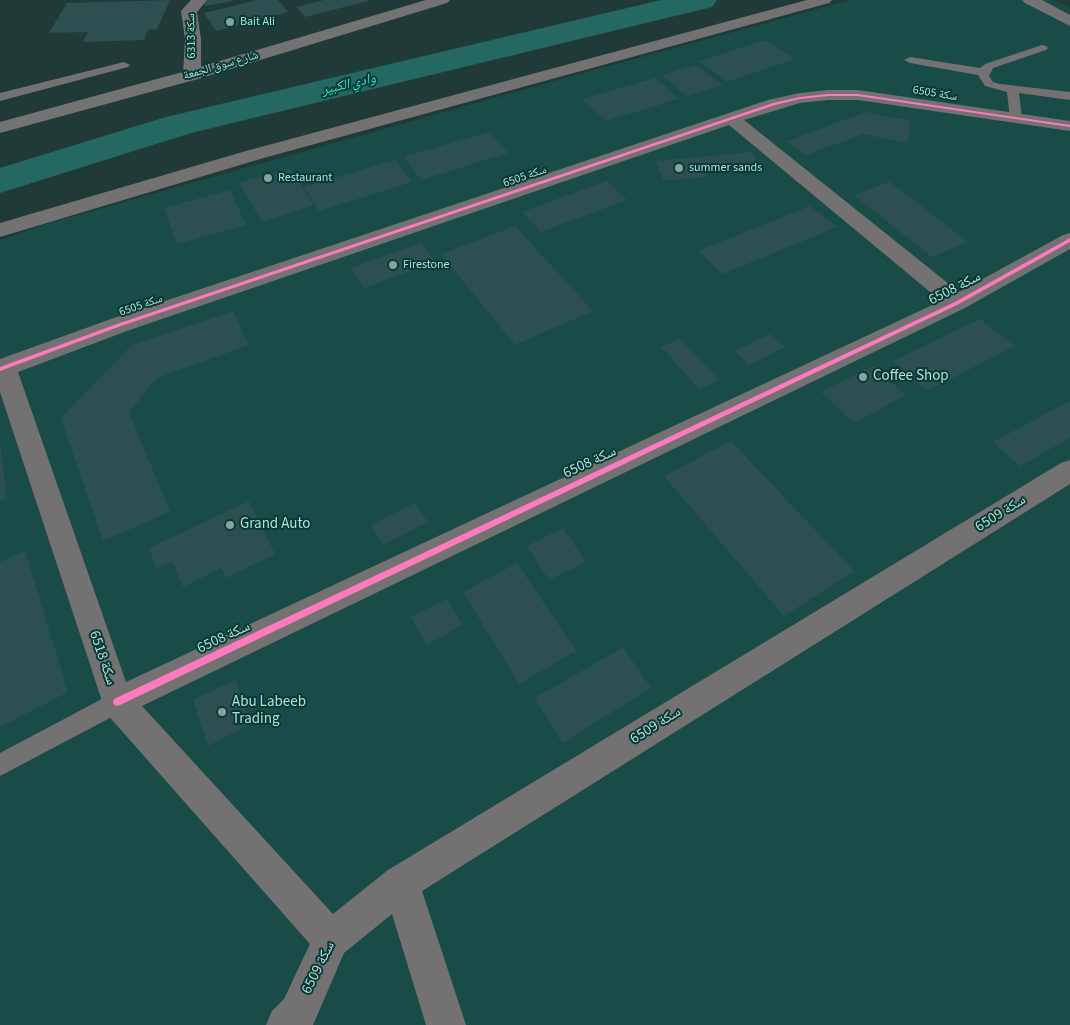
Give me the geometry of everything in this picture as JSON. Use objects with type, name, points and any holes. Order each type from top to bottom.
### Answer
[{"type":"street","name":"سكة 6313","points":[[192,75],[193,39],[189,11],[199,0]]},
{"type":"street","name":"شارع سوق الجمعة","points":[[0,128],[192,75],[442,0]]},
{"type":"street","points":[[0,230],[253,155],[824,0]]},
{"type":"street","points":[[1030,0],[1070,22]]},
{"type":"street","name":"سكة 6505","points":[[2,368],[119,325],[774,104],[800,98],[828,95],[858,95],[889,98],[1070,126]]},
{"type":"street","name":"سكة 6508","points":[[732,119],[956,303]]},
{"type":"street","name":"سكة 6508","points":[[117,702],[956,303],[1070,240]]},
{"type":"street","name":"سكة 6518","points":[[2,368],[117,702],[331,940]]},
{"type":"street","name":"سكة 6509","points":[[286,1025],[298,1013],[331,940],[401,883],[1070,471]]},
{"type":"street","points":[[401,883],[446,1025]]},
{"type":"lane","points":[[983,72],[989,66],[1042,48]]},
{"type":"lane","points":[[910,60],[983,72]]},
{"type":"lane","points":[[0,97],[124,65]]},
{"type":"lane","points":[[983,72],[989,84],[1070,96]]},
{"type":"lane","points":[[1013,89],[1016,118]]},
{"type":"lane","points":[[0,765],[117,702]]},
{"type":"shaded area","points":[[851,0],[1054,0],[1070,8],[1070,1025],[0,1025],[0,240],[46,224],[572,76]]},
{"type":"building","points":[[170,0],[157,29],[148,30],[144,40],[83,42],[88,32],[49,33],[67,3]]},
{"type":"building","points":[[207,0],[232,1],[206,6],[203,4]]},
{"type":"building","name":"Bait Ali","points":[[257,0],[278,0],[288,12],[216,31],[204,13]]},
{"type":"building","points":[[324,0],[368,1],[305,17],[296,7]]},
{"type":"building","points":[[766,40],[795,59],[727,82],[699,61]]},
{"type":"building","points":[[696,65],[722,85],[687,96],[662,75]]},
{"type":"building","points":[[655,78],[679,99],[606,121],[583,99]]},
{"type":"building","points":[[866,112],[911,121],[907,143],[863,134],[806,155],[787,141]]},
{"type":"building","points":[[489,132],[508,153],[421,180],[404,157]]},
{"type":"building","points":[[752,152],[757,162],[733,164],[734,167],[703,170],[707,177],[664,181],[656,161]]},
{"type":"building","points":[[395,160],[412,182],[319,211],[304,187]]},
{"type":"building","points":[[289,168],[314,205],[262,222],[239,183]]},
{"type":"building","points":[[607,181],[627,200],[541,232],[522,212]]},
{"type":"building","points":[[890,182],[968,242],[932,257],[854,195]]},
{"type":"building","points":[[230,190],[246,225],[177,244],[164,208]]},
{"type":"building","points":[[810,206],[837,227],[723,274],[698,251]]},
{"type":"building","points":[[515,226],[593,311],[515,345],[441,254]]},
{"type":"building","name":"Firestone","points":[[421,243],[436,262],[364,288],[350,268]]},
{"type":"building","points":[[233,311],[249,345],[157,378],[129,412],[170,512],[103,541],[61,418],[132,345]]},
{"type":"building","points":[[980,319],[1015,346],[927,391],[893,361]]},
{"type":"building","points":[[770,334],[785,347],[749,365],[735,351]]},
{"type":"building","points":[[680,339],[720,380],[699,389],[661,347]]},
{"type":"building","points":[[873,366],[906,395],[854,423],[821,392]]},
{"type":"building","points":[[1070,401],[1070,438],[1020,466],[993,442]]},
{"type":"building","points":[[0,441],[7,498],[0,501]]},
{"type":"building","points":[[731,441],[854,571],[784,616],[664,476]]},
{"type":"building","name":"Grand Auto","points":[[249,501],[275,554],[226,578],[221,568],[183,587],[172,561],[157,569],[149,548]]},
{"type":"building","points":[[415,503],[428,522],[383,545],[371,525]]},
{"type":"building","points":[[563,528],[586,562],[549,580],[527,546]]},
{"type":"building","points":[[25,551],[68,692],[0,727],[0,562]]},
{"type":"building","points":[[517,563],[576,651],[519,684],[463,592]]},
{"type":"building","points":[[447,599],[462,625],[426,645],[411,617]]},
{"type":"building","points":[[623,647],[651,688],[562,743],[535,698]]},
{"type":"building","name":"Abu Labeeb Trading","points":[[235,680],[251,724],[208,746],[193,700]]},
{"type":"waterway","name":"وادي الكبير","points":[[0,181],[179,125],[701,0]]},
{"type":"cycle path","points":[[0,369],[119,325],[774,104],[800,98],[828,95],[858,95],[1070,126]]},
{"type":"cycle path","points":[[117,702],[957,303],[1070,240]]},
{"type":"place","name":"Bait Ali","points":[[230,22]]},
{"type":"place","name":"summer sands","points":[[679,168]]},
{"type":"place","name":"Restaurant","points":[[268,178]]},
{"type":"place","name":"Firestone","points":[[393,265]]},
{"type":"place","name":"Coffee Shop","points":[[863,377]]},
{"type":"place","name":"Grand Auto","points":[[230,525]]},
{"type":"place","name":"Abu Labeeb Trading","points":[[222,712]]}]
